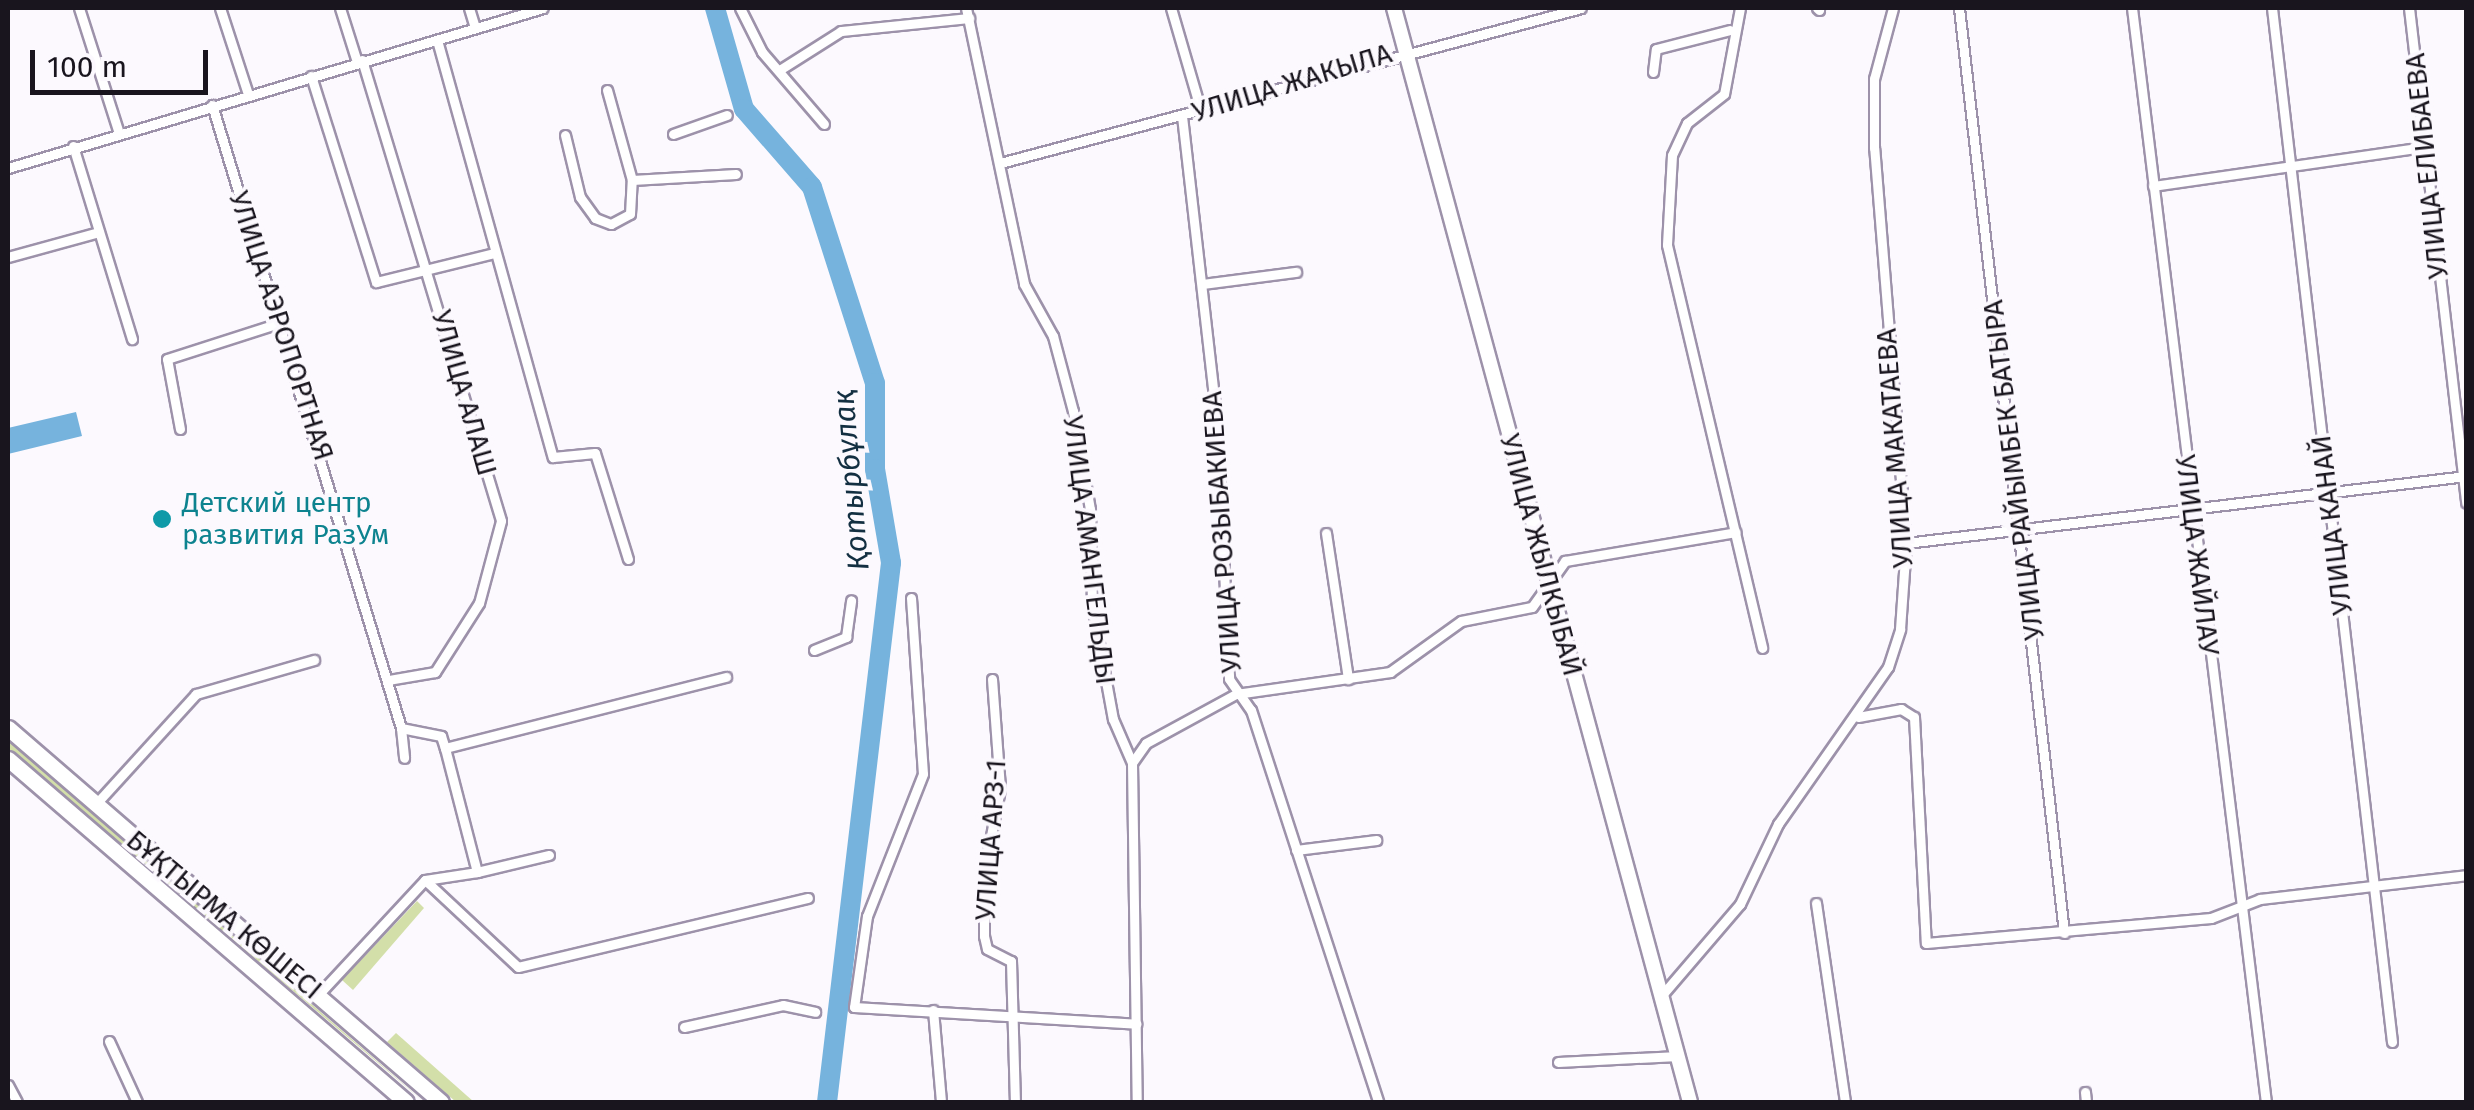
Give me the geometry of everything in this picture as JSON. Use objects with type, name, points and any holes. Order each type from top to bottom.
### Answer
[{"type":"main road","name":"БҰҚТЫРМА КӨШЕСІ","points":[[8,728],[442,1102]]},
{"type":"main road","name":"БҰҚТЫРМА КӨШЕСІ","points":[[8,759],[406,1102]]},
{"type":"street","points":[[79,8],[119,132]]},
{"type":"street","points":[[220,8],[248,94]]},
{"type":"street","name":"УЛИЦА АЛАШ","points":[[340,8],[428,272],[500,521],[500,549],[435,672],[388,680]]},
{"type":"street","points":[[468,8],[475,28]]},
{"type":"street","points":[[8,168],[543,8]]},
{"type":"street","points":[[740,8],[824,124]]},
{"type":"street","points":[[1172,8],[1201,111]]},
{"type":"street","name":"УЛИЦА ЖЫЛКЫБАЙ","points":[[1394,8],[1690,1102]]},
{"type":"street","name":"УЛИЦА ЖАКЫЛА","points":[[1004,162],[1201,111],[1405,50],[1581,8]]},
{"type":"street","points":[[1740,8],[1730,30],[1724,94],[1686,123],[1672,155],[1667,244],[1762,648]]},
{"type":"street","name":"УЛИЦА МАКАТАЕВА","points":[[1662,995],[1740,904],[1778,824],[1855,718],[1900,629],[1906,542],[1874,148],[1874,79],[1893,8]]},
{"type":"street","name":"УЛИЦА РАЙЫМБЕК БАТЫРА","points":[[1959,8],[2022,532],[2064,933]]},
{"type":"street","name":"УЛИЦА ЖАЙЛАУ","points":[[2132,8],[2266,1102]]},
{"type":"street","name":"УЛИЦА КАНАЙ","points":[[2272,8],[2392,1042]]},
{"type":"street","name":"УЛИЦА ЕЛИБАЕВА","points":[[2409,8],[2466,503]]},
{"type":"street","points":[[781,69],[841,31],[968,13]]},
{"type":"street","name":"УЛИЦА АМАНГЕЛЬДЫ","points":[[968,13],[1004,162],[1024,284],[1054,336],[1072,412],[1090,510],[1096,624],[1113,719],[1132,763],[1137,1102]]},
{"type":"street","points":[[1653,72],[1656,50],[1730,30]]},
{"type":"street","points":[[437,40],[553,458],[596,453],[628,559]]},
{"type":"street","points":[[311,76],[370,273],[388,283],[494,253]]},
{"type":"street","points":[[565,135],[580,197],[595,218],[611,224],[630,214],[632,180],[607,90]]},
{"type":"street","name":"УЛИЦА АЭРОПОРТНАЯ","points":[[212,105],[282,322],[388,680],[401,728],[404,758]]},
{"type":"street","points":[[673,134],[727,115]]},
{"type":"street","name":"УЛИЦА РОЗЫБАКИЕВА","points":[[1182,116],[1202,284],[1225,646],[1236,694],[1251,710],[1378,1102]]},
{"type":"street","points":[[74,146],[132,339]]},
{"type":"street","points":[[2153,186],[2425,147]]},
{"type":"street","points":[[632,180],[736,174]]},
{"type":"street","points":[[8,258],[99,232]]},
{"type":"street","points":[[1202,284],[1296,272]]},
{"type":"street","points":[[180,429],[168,359],[282,322]]},
{"type":"street","points":[[1906,542],[2022,532],[2465,476]]},
{"type":"street","points":[[1538,547],[1565,561],[1736,532]]},
{"type":"street","points":[[1326,533],[1348,679]]},
{"type":"street","points":[[1132,763],[1146,743],[1236,694],[1390,672],[1444,630],[1532,607],[1565,561]]},
{"type":"street","points":[[911,598],[922,774],[867,916],[854,1008],[1136,1024]]},
{"type":"street","points":[[814,650],[846,637],[851,600]]},
{"type":"street","points":[[95,806],[196,694],[314,660]]},
{"type":"street","points":[[444,748],[726,677]]},
{"type":"street","name":"УЛИЦА АРЗ-1","points":[[992,679],[1000,789],[984,872],[984,936],[987,949],[1010,956],[1020,1020],[1015,1102]]},
{"type":"street","points":[[1855,718],[1901,709],[1914,717],[1926,943],[2064,933],[2242,912],[2260,899],[2466,875]]},
{"type":"street","points":[[401,728],[441,736],[477,872]]},
{"type":"street","points":[[1296,850],[1376,840]]},
{"type":"street","points":[[318,995],[426,880],[549,855]]},
{"type":"street","points":[[426,880],[518,966],[808,898]]},
{"type":"street","points":[[1816,903],[1845,1102]]},
{"type":"street","points":[[684,1027],[783,1005],[815,1012]]},
{"type":"street","points":[[933,1010],[941,1102]]},
{"type":"street","points":[[108,1041],[137,1102]]},
{"type":"street","points":[[1558,1062],[1678,1056]]},
{"type":"street","points":[[8,1085],[17,1102]]},
{"type":"green space","points":[[8,740],[424,1102],[8,749]]},
{"type":"green space","points":[[417,901],[424,908],[353,990],[342,980]]},
{"type":"green space","points":[[396,1033],[474,1102],[456,1102],[387,1042]]},
{"type":"water","points":[[76,412],[82,436],[8,454],[8,428]]},
{"type":"waterway","name":"Қотырбұлақ","points":[[715,8],[744,109],[812,187],[875,383],[875,469],[891,563],[827,1102]]},
{"type":"place","name":"Детский центр развития РазУм","points":[[162,519]]}]
